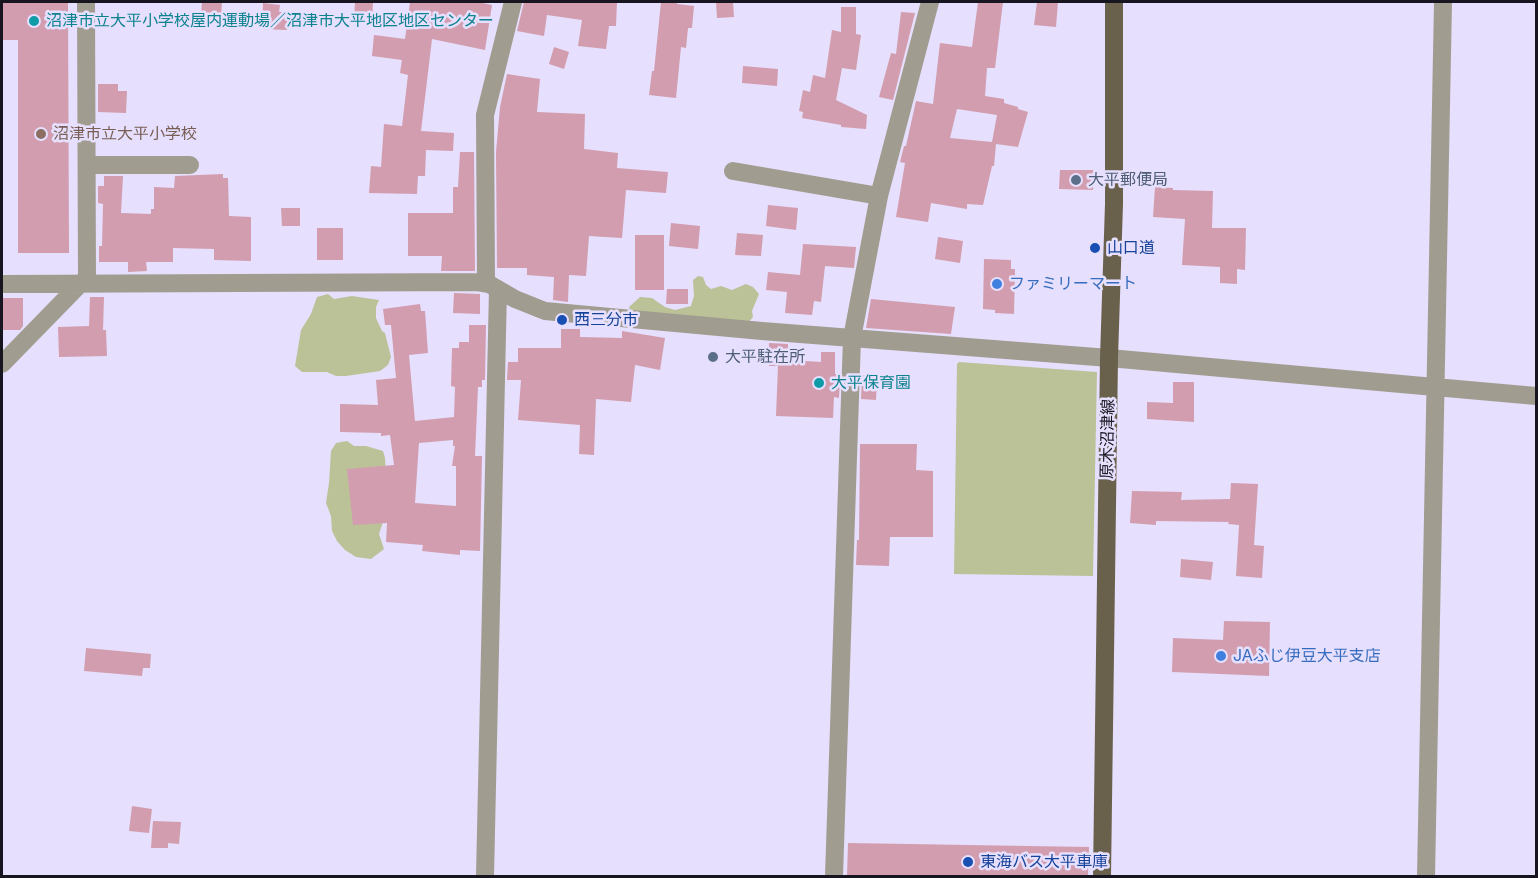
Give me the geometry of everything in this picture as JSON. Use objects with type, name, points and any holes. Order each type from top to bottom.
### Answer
[{"type":"main road","name":"原木沼津線","points":[[1101,876],[1109,358],[1114,204],[1114,2]]},
{"type":"street","points":[[2,364],[84,282],[87,165],[86,2]]},
{"type":"street","points":[[485,876],[492,286],[485,115],[513,2]]},
{"type":"street","points":[[834,876],[852,338],[879,196],[930,2]]},
{"type":"street","points":[[1426,876],[1443,2]]},
{"type":"street","points":[[87,165],[190,165]]},
{"type":"street","points":[[733,171],[879,196]]},
{"type":"street","points":[[2,284],[84,282],[492,286],[545,311],[1536,396]]},
{"type":"green space","points":[[698,276],[703,277],[706,285],[711,289],[721,286],[732,290],[746,284],[753,287],[759,294],[752,311],[753,317],[748,323],[631,313],[629,307],[640,297],[652,298],[665,307],[675,310],[691,306],[694,296],[693,280]]},
{"type":"green space","points":[[328,294],[334,299],[352,296],[379,300],[376,307],[376,318],[385,333],[391,357],[388,365],[380,371],[346,376],[336,376],[327,372],[302,372],[295,366],[301,330],[311,314],[317,297]]},
{"type":"green space","points":[[959,362],[1097,372],[1093,576],[954,574],[957,364]]},
{"type":"green space","points":[[347,441],[354,446],[366,446],[383,451],[385,458],[387,491],[384,519],[379,534],[384,549],[371,559],[356,557],[337,541],[332,531],[331,516],[326,503],[331,451],[336,443]]},
{"type":"building","name":"沼津市立大平小学校","points":[[2,2],[68,2],[69,253],[18,253],[18,40],[2,40]]},
{"type":"building","points":[[202,2],[222,2],[221,18],[201,16]]},
{"type":"building","points":[[355,2],[373,2],[372,22],[354,20]]},
{"type":"building","points":[[410,2],[478,2],[492,5],[485,50],[432,39],[421,131],[454,133],[453,151],[426,150],[425,176],[418,176],[417,194],[369,193],[371,166],[381,167],[384,124],[402,126],[408,75],[400,73],[402,60],[372,56],[374,35],[405,39]]},
{"type":"building","points":[[524,2],[617,2],[616,26],[609,26],[606,49],[578,46],[582,20],[547,15],[544,36],[517,31]]},
{"type":"building","points":[[661,2],[677,2],[677,4],[694,6],[692,28],[688,28],[686,48],[681,47],[676,98],[649,95],[652,71],[654,71]]},
{"type":"building","points":[[716,2],[733,2],[734,17],[717,18]]},
{"type":"building","points":[[978,2],[1003,2],[995,68],[987,68],[985,96],[1004,99],[1004,103],[1028,112],[1018,147],[996,144],[994,166],[992,166],[983,205],[967,204],[967,209],[931,203],[928,222],[896,217],[905,163],[900,162],[904,146],[906,146],[916,101],[933,104],[940,43],[972,47]],"holes":[[[957,109],[997,115],[992,142],[950,138]]]},
{"type":"building","points":[[1037,2],[1058,2],[1056,27],[1034,25]]},
{"type":"building","points":[[263,3],[280,5],[279,12],[289,12],[287,30],[262,29]]},
{"type":"building","points":[[841,7],[856,7],[856,34],[861,35],[856,70],[842,68],[836,100],[867,115],[866,129],[841,127],[841,125],[802,118],[803,112],[799,111],[803,90],[810,92],[813,75],[825,78],[832,30],[841,32]]},
{"type":"building","points":[[901,12],[915,13],[893,100],[879,97],[891,53],[896,54]]},
{"type":"building","points":[[554,47],[569,52],[564,69],[549,64]]},
{"type":"building","points":[[743,66],[778,69],[777,86],[742,83]]},
{"type":"building","points":[[507,74],[540,79],[537,112],[585,114],[584,149],[618,153],[617,168],[668,172],[666,193],[626,190],[622,238],[589,236],[586,276],[569,275],[568,302],[553,300],[554,277],[527,275],[527,268],[497,268],[496,152],[500,107]]},
{"type":"building","points":[[98,84],[118,84],[118,91],[127,91],[126,113],[98,112]]},
{"type":"building","points":[[460,152],[474,152],[475,271],[441,271],[442,256],[408,256],[408,213],[453,213],[453,187],[458,187]]},
{"type":"building","name":"大平郵便局","points":[[1060,170],[1094,170],[1093,190],[1059,189]]},
{"type":"building","points":[[223,174],[223,178],[228,178],[229,216],[251,217],[251,261],[214,260],[214,249],[173,248],[173,262],[146,262],[147,271],[128,272],[128,262],[99,262],[99,246],[102,246],[103,204],[98,203],[98,186],[104,186],[104,176],[123,176],[121,213],[151,214],[151,209],[154,209],[154,187],[174,188],[175,176]]},
{"type":"building","points":[[1155,187],[1213,191],[1212,228],[1246,228],[1245,270],[1237,269],[1237,284],[1220,283],[1220,267],[1182,265],[1185,219],[1153,217]]},
{"type":"building","points":[[768,205],[798,208],[796,230],[766,226]]},
{"type":"building","points":[[281,208],[300,208],[300,226],[282,226]]},
{"type":"building","points":[[671,223],[700,226],[698,249],[669,246]]},
{"type":"building","points":[[317,228],[343,228],[343,260],[317,260]]},
{"type":"building","points":[[737,233],[763,235],[761,256],[735,255]]},
{"type":"building","points":[[635,235],[664,235],[664,290],[635,290]]},
{"type":"building","points":[[938,237],[963,241],[960,263],[935,259]]},
{"type":"building","points":[[803,244],[856,247],[854,268],[825,266],[821,302],[814,301],[812,315],[785,313],[787,292],[766,290],[768,272],[800,275]]},
{"type":"building","points":[[984,259],[1011,260],[1011,269],[1015,269],[1014,314],[995,313],[995,310],[983,309]]},
{"type":"building","points":[[667,289],[688,289],[688,304],[666,304]]},
{"type":"building","points":[[454,293],[480,294],[480,314],[453,313]]},
{"type":"building","points":[[90,297],[104,297],[103,330],[106,330],[107,356],[59,357],[58,327],[89,326]]},
{"type":"building","points":[[2,298],[23,298],[23,326],[20,330],[2,330]]},
{"type":"building","points":[[871,299],[955,307],[951,334],[866,328]]},
{"type":"building","points":[[420,304],[421,311],[425,311],[428,353],[409,355],[415,421],[454,417],[455,387],[451,386],[452,348],[459,348],[459,342],[469,342],[469,325],[486,325],[485,380],[482,380],[482,387],[478,387],[475,456],[482,456],[480,551],[460,550],[460,555],[422,551],[423,545],[386,542],[387,523],[353,525],[347,469],[394,465],[390,435],[340,432],[340,404],[378,405],[376,380],[396,378],[391,325],[385,325],[383,309]],"holes":[[[453,440],[453,446],[455,446],[452,466],[456,466],[456,506],[415,503],[419,443]]]},
{"type":"building","points":[[561,329],[580,329],[580,337],[622,338],[622,331],[665,338],[660,370],[635,365],[631,402],[596,399],[594,455],[579,454],[580,425],[518,420],[521,380],[507,380],[508,362],[518,362],[518,348],[561,348]]},
{"type":"building","name":"大平保育園","points":[[769,343],[788,344],[788,360],[821,362],[821,352],[835,352],[835,374],[840,374],[839,398],[834,397],[833,418],[776,416],[778,366],[769,366]]},
{"type":"building","points":[[862,375],[877,376],[876,400],[861,399]]},
{"type":"building","points":[[1173,382],[1194,382],[1194,422],[1147,419],[1147,402],[1173,403]]},
{"type":"building","points":[[860,444],[917,444],[916,470],[933,471],[933,537],[890,537],[889,566],[856,565],[857,540],[859,540]]},
{"type":"building","points":[[1231,483],[1258,484],[1254,545],[1264,546],[1262,578],[1236,576],[1239,525],[1228,524],[1229,522],[1156,521],[1156,525],[1130,523],[1132,491],[1182,492],[1181,500],[1230,499]]},
{"type":"building","points":[[1181,559],[1213,562],[1211,580],[1180,577]]},
{"type":"building","name":"JAふじ伊豆大平支店","points":[[1224,621],[1270,622],[1269,676],[1172,672],[1173,638],[1223,640]]},
{"type":"building","points":[[86,648],[151,654],[150,668],[143,668],[142,676],[84,671]]},
{"type":"building","points":[[132,806],[152,809],[149,833],[129,831]]},
{"type":"building","points":[[153,821],[181,822],[179,844],[168,843],[168,848],[151,848]]},
{"type":"building","name":"東海バス大平車庫","points":[[848,843],[1089,847],[1088,876],[847,876]]},
{"type":"place","name":"沼津市立大平小学校屋内運動場／沼津市大平地区地区センター","points":[[34,21]]},
{"type":"place","name":"沼津市立大平小学校","points":[[41,134]]},
{"type":"place","name":"大平郵便局","points":[[1076,180]]},
{"type":"place","name":"山口道","points":[[1095,248]]},
{"type":"place","name":"ファミリーマート","points":[[997,284]]},
{"type":"place","name":"西三分市","points":[[562,320]]},
{"type":"place","name":"大平駐在所","points":[[713,357]]},
{"type":"place","name":"大平保育園","points":[[819,383]]},
{"type":"place","name":"JAふじ伊豆大平支店","points":[[1221,656]]},
{"type":"place","name":"東海バス大平車庫","points":[[968,862]]}]
